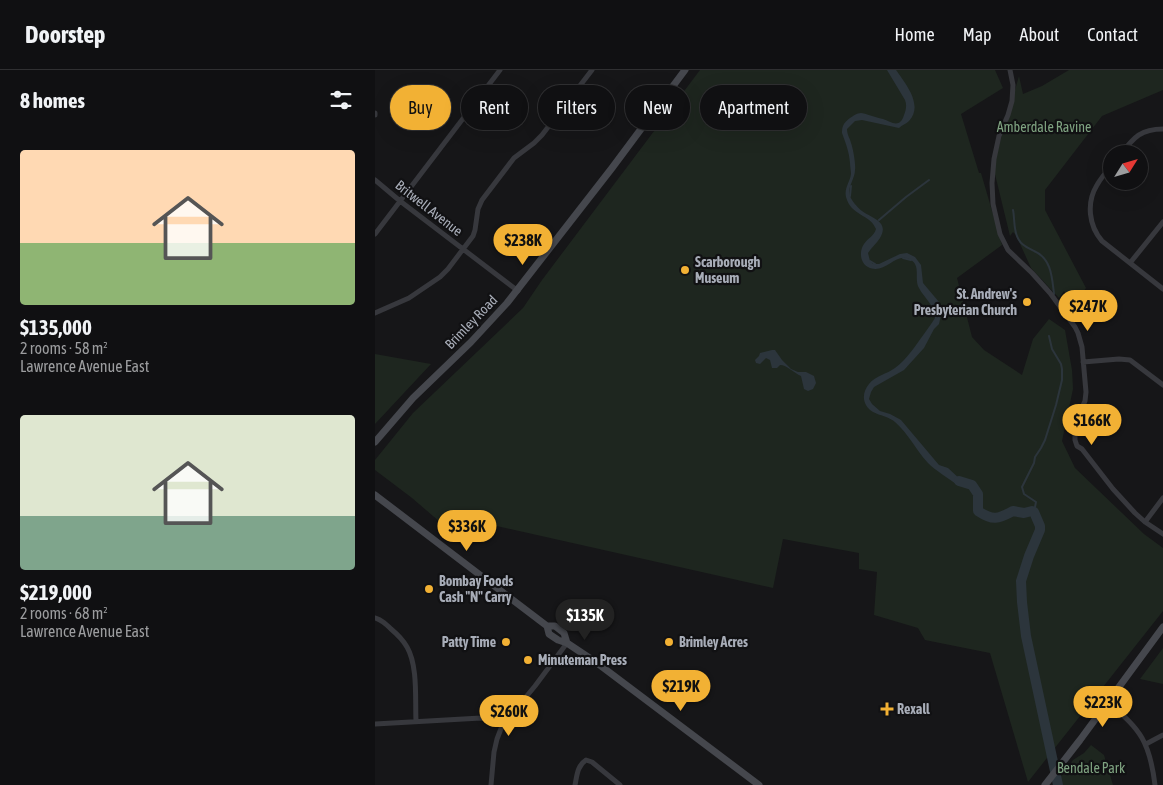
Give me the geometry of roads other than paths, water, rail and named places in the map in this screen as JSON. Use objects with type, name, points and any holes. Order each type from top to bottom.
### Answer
[{"type":"main road","name":"Brimley Road","points":[[375,442],[413,398],[471,342],[517,291],[685,70]]},
{"type":"main road","points":[[375,495],[547,626],[555,626],[564,632],[567,642],[759,785]]},
{"type":"main road","points":[[1047,782],[1163,627]]},
{"type":"street","points":[[375,234],[500,70]]},
{"type":"street","points":[[375,314],[409,298],[428,286],[448,269],[471,239],[482,200],[514,158],[539,139],[592,70]]},
{"type":"street","points":[[1009,70],[1013,85],[1011,104],[999,136],[992,174],[993,204],[1000,234],[1008,250],[1050,293],[1078,333],[1086,392],[1085,401],[1075,428],[1077,446],[1082,449],[1113,489],[1135,513],[1163,534]]},
{"type":"street","points":[[1128,145],[1138,135],[1150,130],[1163,129]]},
{"type":"street","points":[[1103,177],[1093,192],[1090,205],[1090,214],[1097,235],[1163,289]]},
{"type":"street","name":"Britwell Avenue","points":[[375,180],[517,291]]},
{"type":"street","points":[[1130,263],[1163,222]]},
{"type":"street","points":[[1083,362],[1130,360],[1163,385]]},
{"type":"street","points":[[1145,522],[1163,498]]},
{"type":"street","points":[[375,618],[395,632],[410,653],[414,667],[416,721]]},
{"type":"street","points":[[491,785],[494,752],[497,738],[503,726],[567,642]]},
{"type":"street","points":[[1108,702],[1131,721],[1146,744],[1155,785]]},
{"type":"street","points":[[375,724],[481,718],[489,719],[503,726]]},
{"type":"street","points":[[1146,744],[1163,735]]},
{"type":"street","points":[[575,785],[581,764],[586,760],[592,762],[621,785]]},
{"type":"waterway","points":[[879,220],[929,180]]},
{"type":"waterway","points":[[850,196],[851,186]]},
{"type":"waterway","points":[[1013,210],[1017,237],[1026,247],[1040,254],[1048,264],[1052,275],[1054,294]]},
{"type":"waterway","points":[[903,258],[911,260]]},
{"type":"waterway","points":[[870,261],[875,264]]},
{"type":"waterway","points":[[1034,512],[1036,502],[1024,494],[1022,487],[1035,457],[1045,440],[1062,380],[1061,364],[1052,349],[1049,336]]},
{"type":"waterway","points":[[959,481],[972,485],[978,494],[978,511],[983,514],[995,518],[1013,511],[1024,513],[1032,511],[1040,526],[1021,581],[1022,602],[1026,636],[1058,785]]},
{"type":"place","name":"Scarborough Museum","points":[[685,270]]},
{"type":"place","name":"St. Andrew's Presbyterian Church","points":[[1027,302]]},
{"type":"place","name":"Bombay Foods Cash \"N\" Carry","points":[[429,589]]},
{"type":"place","name":"Patty Time","points":[[506,642]]},
{"type":"place","name":"Brimley Acres","points":[[669,642]]},
{"type":"place","name":"Minuteman Press","points":[[528,660]]},
{"type":"place","name":"Rexall","points":[[887,709]]},
{"type":"park label","name":"Amberdale Ravine","points":[[1044,127]]},
{"type":"park label","name":"Bendale Park","points":[[1091,768]]}]
